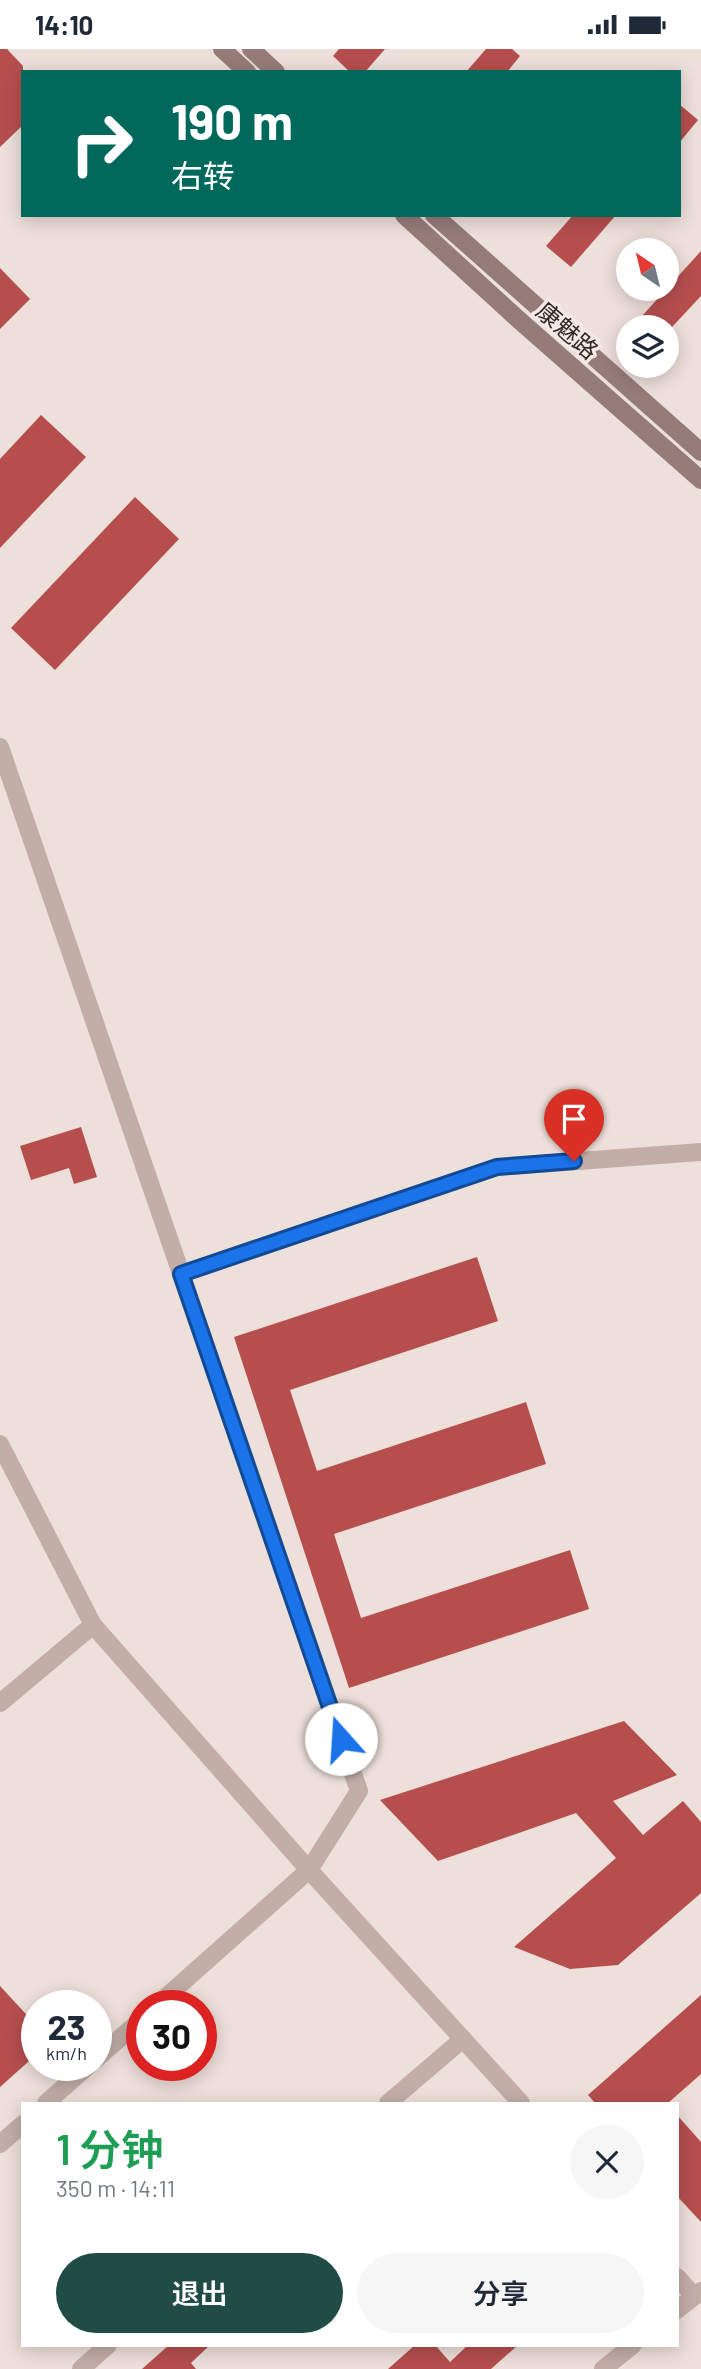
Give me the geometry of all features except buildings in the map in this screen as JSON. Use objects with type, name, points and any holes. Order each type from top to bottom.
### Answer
[{"type":"main road","points":[[222,49],[245,70]]},
{"type":"main road","points":[[251,49],[274,70]]},
{"type":"main road","name":"康魅路","points":[[406,217],[701,479]]},
{"type":"main road","name":"康魅路","points":[[436,217],[701,452]]},
{"type":"street","points":[[0,747],[359,1791],[309,1870],[174,1990]]},
{"type":"street","points":[[181,1274],[497,1167],[701,1151]]},
{"type":"street","points":[[0,1444],[93,1625],[309,1870],[520,2102]]},
{"type":"street","points":[[0,1703],[93,1625]]},
{"type":"street","points":[[112,2045],[126,2033]]},
{"type":"street","points":[[389,2102],[463,2039]]},
{"type":"street","points":[[47,2102],[71,2081]]},
{"type":"street","points":[[0,2144],[21,2126]]},
{"type":"street","points":[[679,2279],[698,2293],[679,2308]]},
{"type":"street","points":[[81,2369],[106,2347]]},
{"type":"street","points":[[603,2369],[630,2347]]},
{"type":"route","points":[[341,1739],[181,1274],[497,1167],[574,1161]]}]
